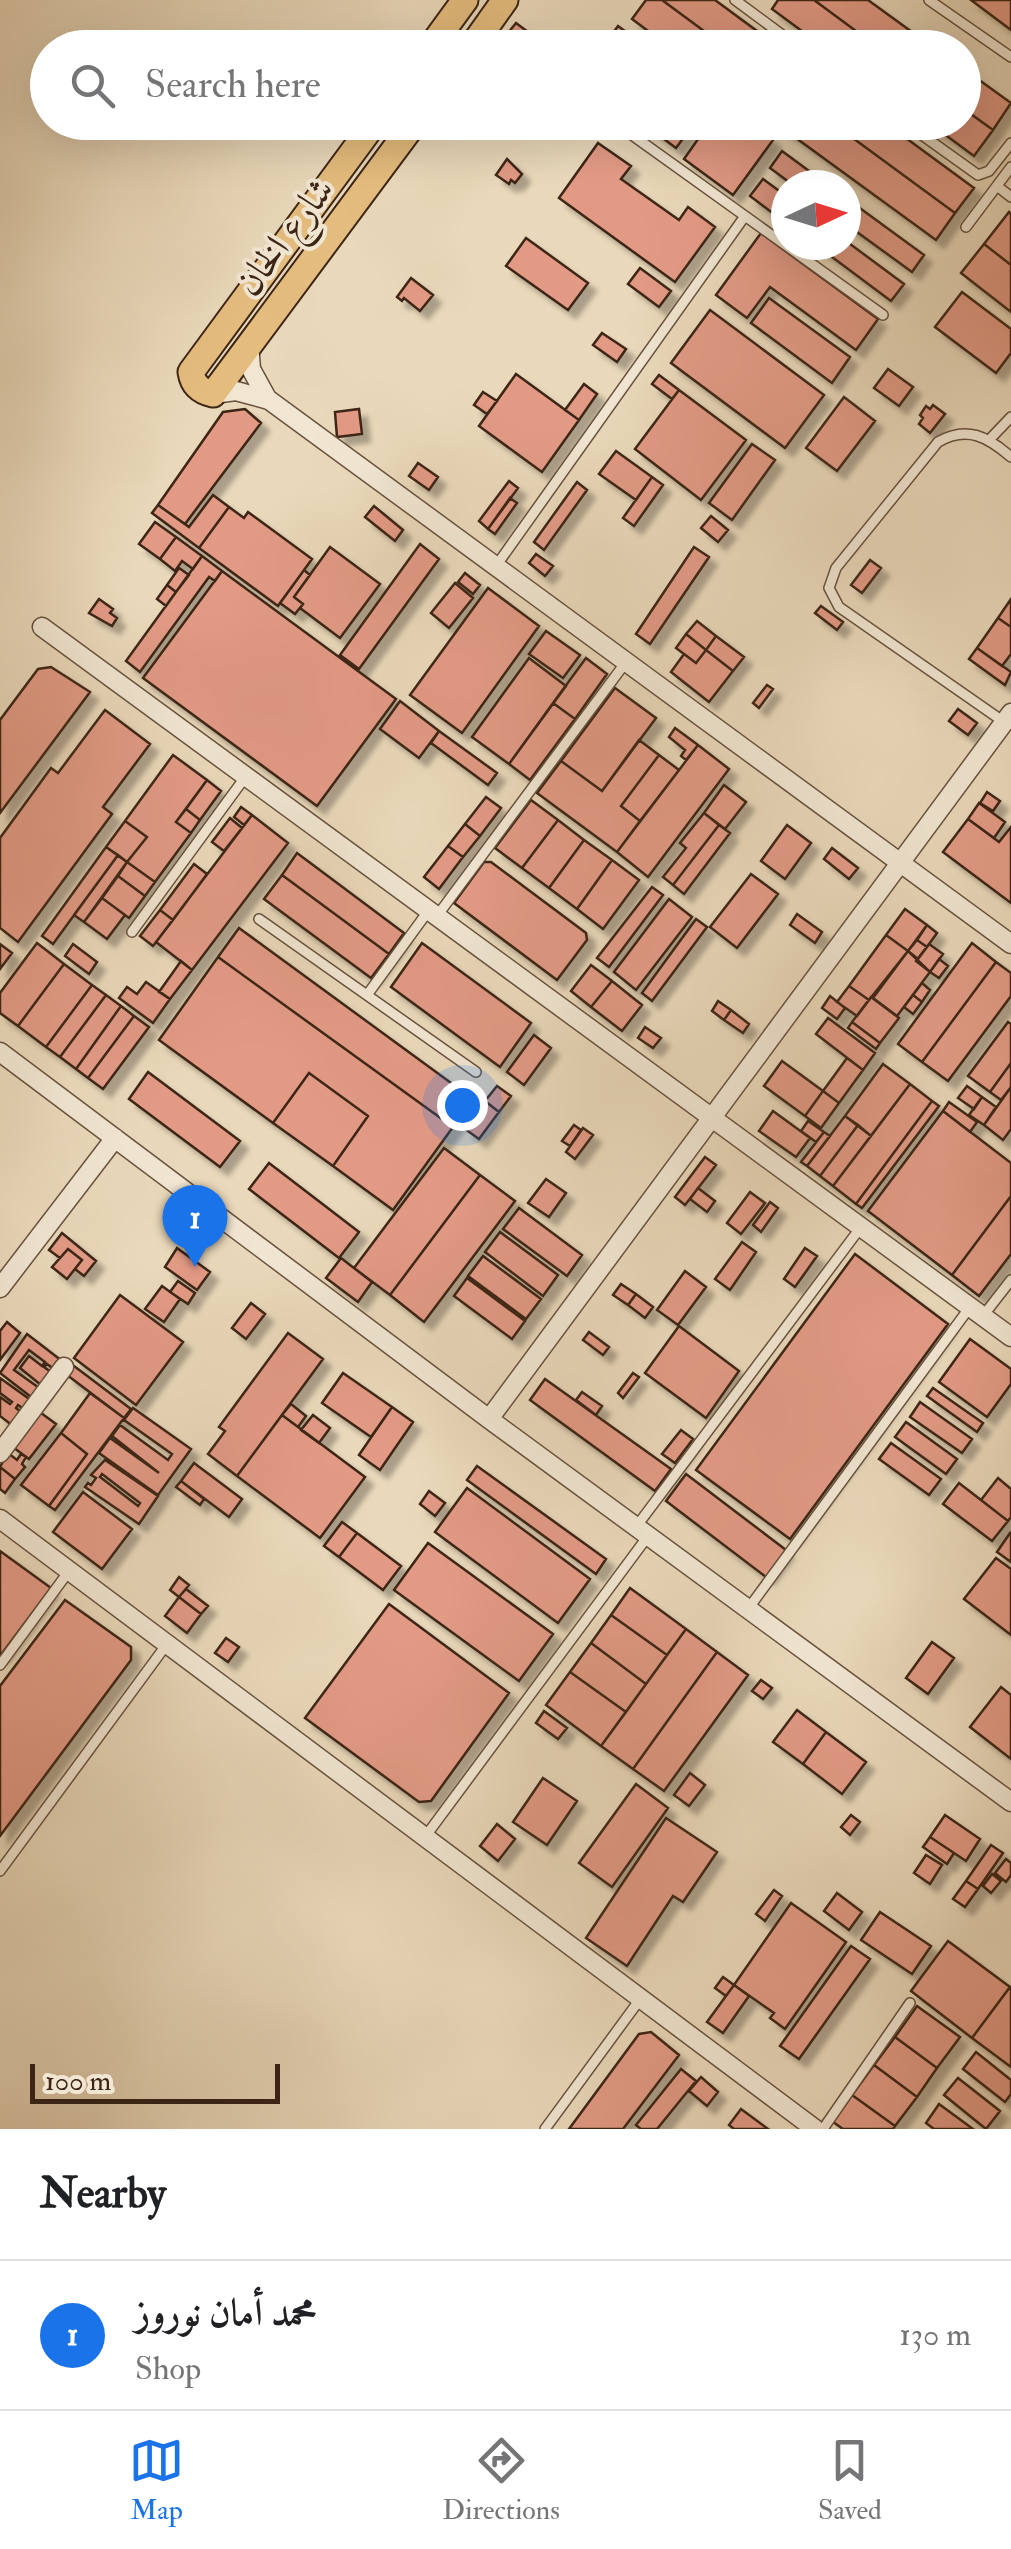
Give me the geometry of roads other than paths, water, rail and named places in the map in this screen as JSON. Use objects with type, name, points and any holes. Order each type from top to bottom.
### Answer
[{"type":"main road","points":[[484,30],[506,0]]},
{"type":"main road","points":[[442,30],[462,1]]},
{"type":"main road","name":"شارع الخان","points":[[362,140],[190,372],[198,387],[213,394],[402,140]]},
{"type":"street","points":[[249,344],[251,368],[269,400]]},
{"type":"street","points":[[213,394],[236,390],[269,400],[1011,944]]},
{"type":"street","points":[[42,627],[1011,1337]]},
{"type":"street","points":[[489,1419],[1008,718]]},
{"type":"street","points":[[0,1052],[489,1419],[1011,1802]]},
{"type":"street","points":[[0,1288],[115,1138]]},
{"type":"street","points":[[0,1453],[64,1367]]},
{"type":"street","points":[[0,1519],[815,2129]]},
{"type":"lane","points":[[735,0],[776,30]]},
{"type":"lane","points":[[929,0],[972,30]]},
{"type":"lane","points":[[981,36],[1011,57]]},
{"type":"lane","points":[[639,140],[883,315]]},
{"type":"lane","points":[[929,140],[978,175],[989,172],[1011,143]]},
{"type":"lane","points":[[966,226],[1011,166]]},
{"type":"lane","points":[[997,186],[1011,196]]},
{"type":"lane","points":[[496,566],[745,216]]},
{"type":"lane","points":[[990,439],[1011,417]]},
{"type":"lane","points":[[1008,718],[844,611],[834,602],[829,588],[836,568],[930,449],[948,436],[980,435],[1011,457]]},
{"type":"lane","points":[[367,995],[626,662]]},
{"type":"lane","points":[[132,932],[246,776]]},
{"type":"lane","points":[[259,919],[476,1072]]},
{"type":"lane","points":[[425,1837],[861,1226]]},
{"type":"lane","points":[[748,1609],[976,1312],[1011,1280]]},
{"type":"lane","points":[[0,1665],[70,1571]]},
{"type":"lane","points":[[0,1872],[167,1644]]},
{"type":"lane","points":[[545,2129],[641,1998]]},
{"type":"lane","points":[[823,2129],[910,2003]]},
{"type":"place","name":"محمد أمان نوروز","points":[[195,1267]]}]
